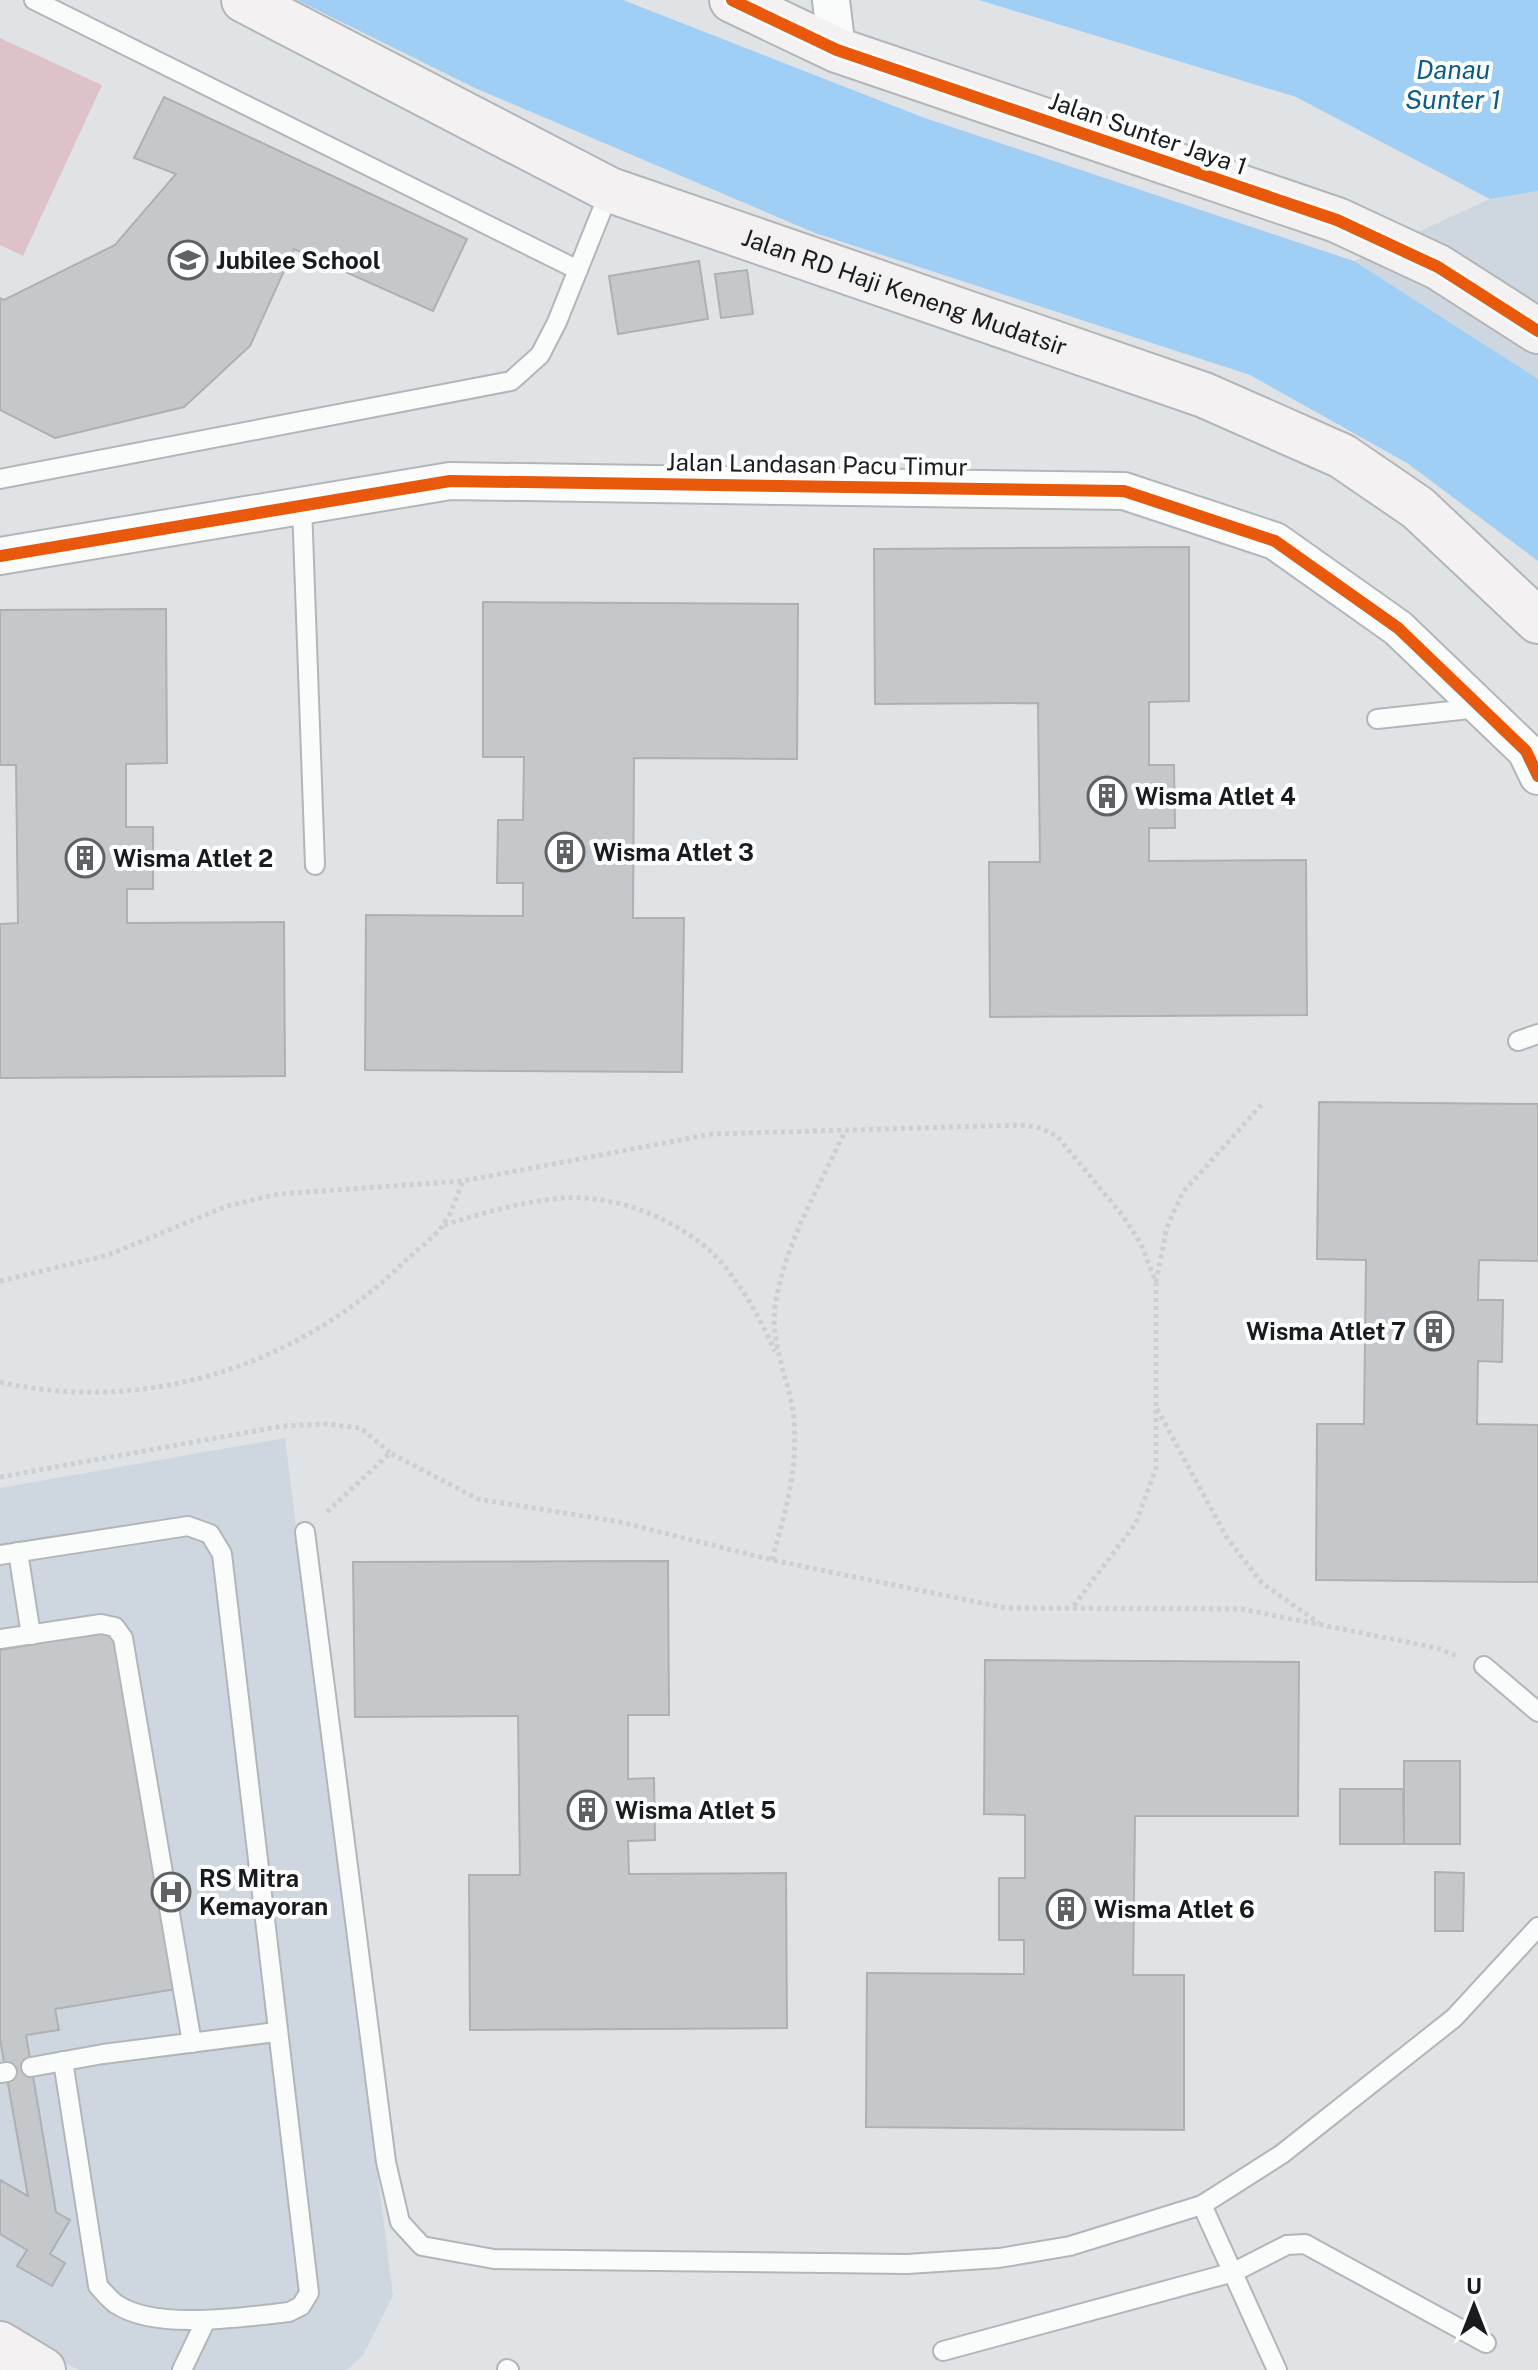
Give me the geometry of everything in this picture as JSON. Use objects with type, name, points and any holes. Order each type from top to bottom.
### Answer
[{"type":"street","name":"Jalan RD Haji Keneng Mudatsir","points":[[244,0],[610,190],[1204,395],[1342,456],[1418,508],[1538,621]]},
{"type":"street","name":"Jalan Sunter Jaya 1","points":[[732,0],[837,50],[1337,220],[1438,267],[1538,331]]},
{"type":"street","points":[[831,0],[837,50]]},
{"type":"street","name":"Jalan Landasan Pacu Timur","points":[[0,556],[450,481],[1124,491],[1275,541],[1398,628],[1526,751],[1538,776]]},
{"type":"street","points":[[0,2344],[43,2370]]},
{"type":"lane","points":[[34,0],[578,270]]},
{"type":"lane","points":[[0,479],[511,381],[540,355],[610,190]]},
{"type":"lane","points":[[302,506],[315,865]]},
{"type":"lane","points":[[1377,719],[1482,708]]},
{"type":"lane","points":[[1518,1041],[1538,1034]]},
{"type":"lane","points":[[31,1635],[9,1553],[188,1526],[210,1534],[222,1554],[309,2293],[301,2306],[289,2312],[205,2322],[139,2313],[115,2304],[98,2286],[63,2061]]},
{"type":"lane","points":[[305,1532],[386,2162],[400,2222],[422,2246],[494,2259],[907,2264],[999,2258],[1070,2246],[1202,2205],[1282,2154],[1454,2018],[1538,1927]]},
{"type":"lane","points":[[0,1639],[101,1624],[115,1627],[123,1638],[192,2043]]},
{"type":"lane","points":[[1484,1666],[1538,1712]]},
{"type":"lane","points":[[31,2067],[276,2032]]},
{"type":"lane","points":[[1202,2205],[1277,2370]]},
{"type":"lane","points":[[943,2351],[1234,2272],[1287,2245],[1305,2244],[1486,2343]]},
{"type":"lane","points":[[182,2370],[205,2322]]},
{"type":"path","points":[[1072,1608],[1136,1523],[1156,1468],[1156,1283],[1167,1227],[1183,1192],[1264,1102]]},
{"type":"path","points":[[0,1281],[108,1255],[227,1206],[279,1194],[463,1181],[712,1134],[1020,1125],[1041,1128],[1057,1136],[1123,1216],[1141,1244],[1156,1283]]},
{"type":"path","points":[[777,1355],[774,1310],[781,1273],[845,1131]]},
{"type":"path","points":[[0,1382],[44,1392],[113,1392],[180,1383],[236,1370],[301,1341],[372,1294],[443,1225],[463,1181]]},
{"type":"path","points":[[443,1225],[495,1210],[566,1197],[620,1203],[671,1223],[719,1260],[757,1312],[777,1355],[794,1418],[795,1473],[772,1560]]},
{"type":"path","points":[[1156,1407],[1227,1538],[1262,1583],[1324,1626]]},
{"type":"path","points":[[0,1477],[283,1426],[327,1424],[361,1428],[390,1453],[478,1499],[620,1522],[772,1560],[1006,1608],[1241,1609],[1437,1648],[1484,1666]]},
{"type":"path","points":[[305,1532],[390,1453]]},
{"type":"shaded area","points":[[0,38],[102,85],[23,256],[0,245]]},
{"type":"shaded area","points":[[1538,191],[1538,379],[1354,261],[1490,199]]},
{"type":"shaded area","name":"RS Mitra Kemayoran","points":[[285,1438],[393,2296],[363,2355],[347,2370],[78,2370],[0,2324],[0,1488]]},
{"type":"water","points":[[297,0],[623,0],[922,117],[1354,261],[1538,379],[1538,561],[1407,463],[1250,375],[815,233],[475,88]]},
{"type":"water","name":"Danau Sunter 1","points":[[979,0],[1538,0],[1538,191],[1490,199],[1296,97]]},
{"type":"building","name":"Jubilee School","points":[[164,97],[467,239],[433,311],[294,249],[250,346],[184,407],[55,438],[0,410],[0,298],[4,300],[115,245],[176,174],[134,158]]},
{"type":"building","points":[[699,261],[708,319],[618,334],[609,276]]},
{"type":"building","points":[[747,270],[753,314],[721,318],[715,274]]},
{"type":"building","name":"Wisma Atlet 4","points":[[1189,547],[1189,701],[1149,702],[1149,765],[1174,765],[1175,828],[1149,828],[1149,861],[1306,860],[1307,1015],[990,1017],[989,862],[1040,862],[1038,703],[875,704],[874,549]]},
{"type":"building","name":"Wisma Atlet 3","points":[[483,602],[798,604],[797,759],[634,758],[633,918],[684,918],[682,1072],[365,1070],[366,915],[523,916],[523,883],[497,883],[498,820],[523,820],[524,757],[483,757]]},
{"type":"building","name":"Wisma Atlet 2","points":[[166,609],[167,763],[126,764],[126,827],[153,827],[153,889],[127,889],[127,923],[284,922],[285,1076],[0,1078],[0,924],[18,923],[16,765],[0,765],[0,610]]},
{"type":"building","name":"Wisma Atlet 7","points":[[1319,1102],[1538,1104],[1538,1261],[1479,1260],[1478,1300],[1503,1300],[1502,1362],[1478,1361],[1477,1424],[1538,1425],[1538,1582],[1316,1580],[1317,1424],[1364,1424],[1366,1260],[1317,1259]]},
{"type":"building","name":"Wisma Atlet 5","points":[[668,1561],[669,1715],[628,1715],[628,1779],[654,1778],[655,1840],[628,1841],[629,1874],[786,1873],[787,2028],[470,2030],[469,1875],[520,1875],[518,1716],[355,1717],[353,1562]]},
{"type":"building","points":[[115,1630],[176,1989],[55,2009],[59,2030],[26,2035],[56,2212],[70,2220],[50,2254],[65,2263],[52,2286],[17,2266],[27,2250],[0,2234],[0,2180],[28,2196],[0,2039],[0,1650]]},
{"type":"building","name":"Wisma Atlet 6","points":[[985,1660],[1299,1662],[1298,1816],[1135,1816],[1133,1975],[1184,1975],[1184,2130],[866,2127],[867,1973],[1024,1974],[1024,1940],[999,1940],[999,1878],[1025,1878],[1025,1815],[984,1814]]},
{"type":"building","points":[[1404,1761],[1460,1761],[1460,1844],[1404,1844]]},
{"type":"building","points":[[1340,1789],[1403,1789],[1404,1844],[1340,1844]]},
{"type":"building","points":[[1435,1872],[1464,1873],[1463,1931],[1435,1931]]},
{"type":"cycle path","points":[[732,0],[837,50],[1337,220],[1438,267],[1538,331]]},
{"type":"cycle path","points":[[0,556],[450,481],[1124,491],[1275,541],[1398,628],[1526,751],[1538,776]]},
{"type":"place","name":"Jubilee School","points":[[188,260]]},
{"type":"place","name":"Wisma Atlet 4","points":[[1107,796]]},
{"type":"place","name":"Wisma Atlet 3","points":[[565,852]]},
{"type":"place","name":"Wisma Atlet 2","points":[[85,858]]},
{"type":"place","name":"Wisma Atlet 7","points":[[1434,1331]]},
{"type":"place","name":"Wisma Atlet 5","points":[[587,1810]]},
{"type":"place","name":"RS Mitra Kemayoran","points":[[171,1892]]},
{"type":"place","name":"Wisma Atlet 6","points":[[1066,1909]]}]
